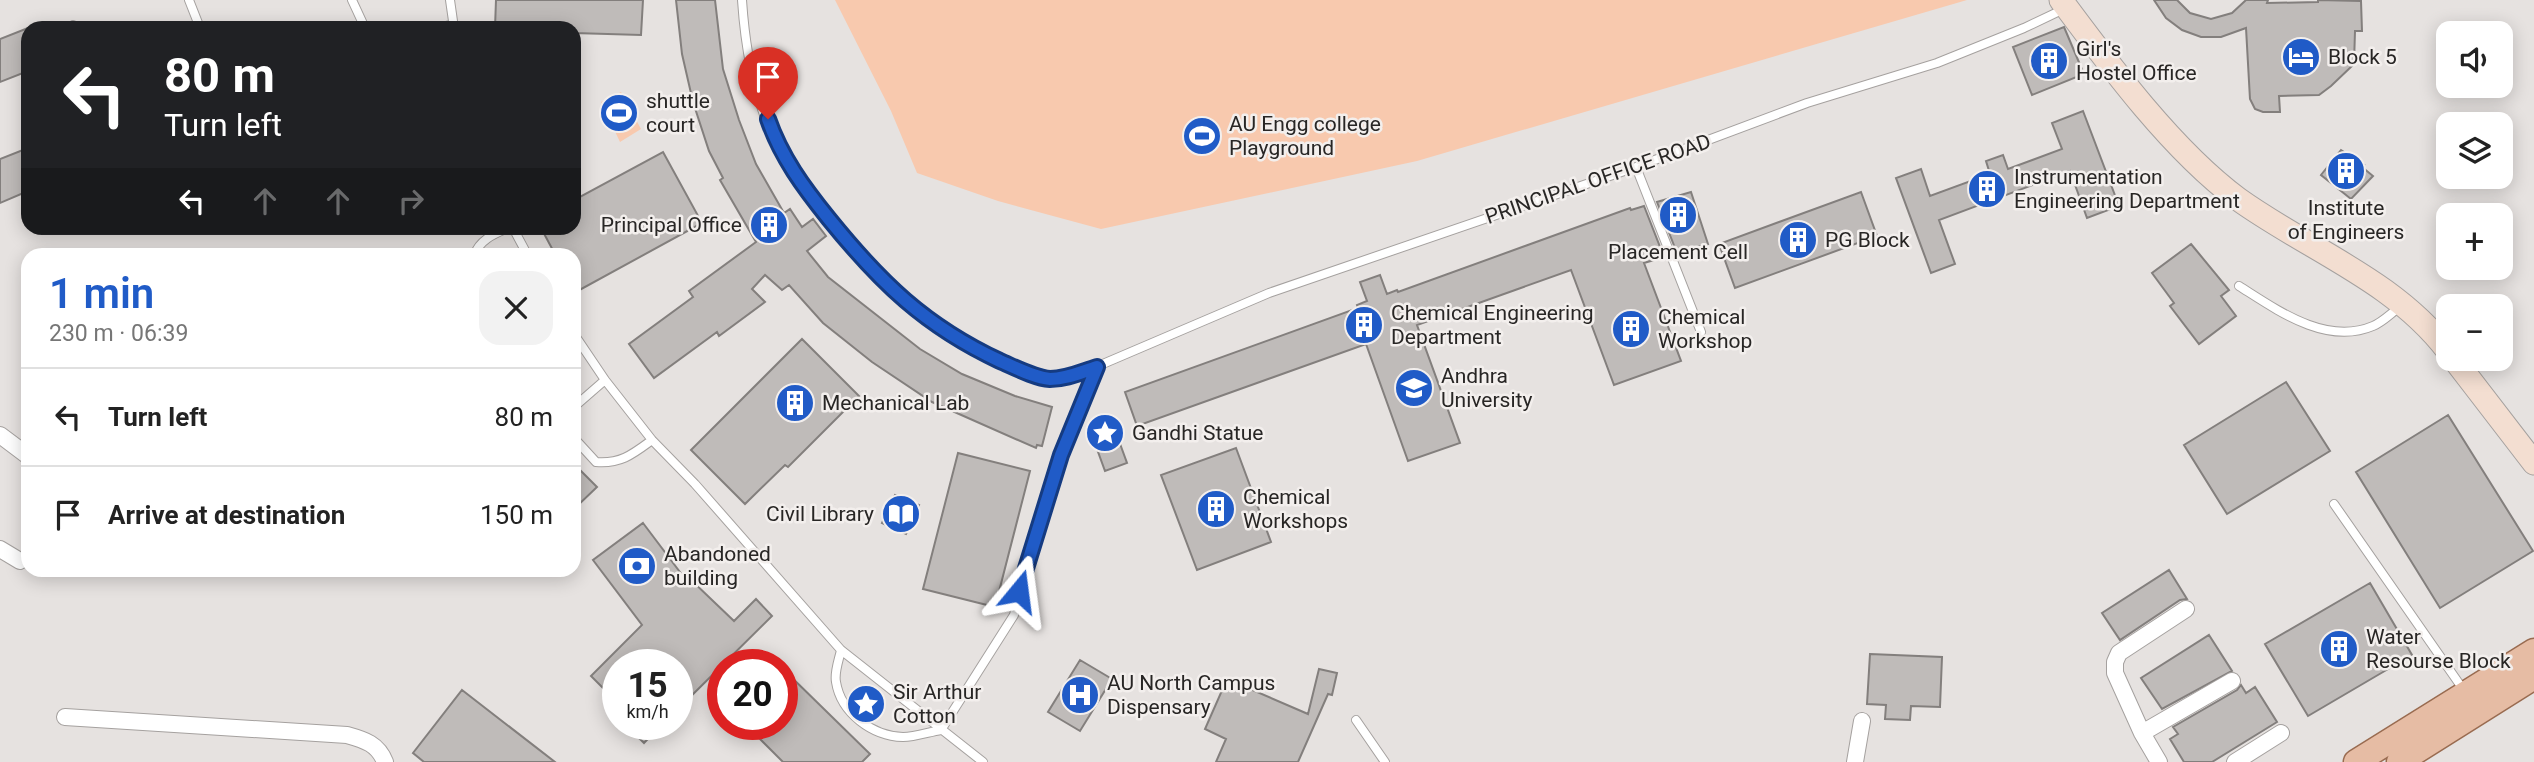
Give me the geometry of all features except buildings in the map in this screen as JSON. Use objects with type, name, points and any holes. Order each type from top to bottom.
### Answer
[{"type":"main road","points":[[2356,762],[2534,651]]},
{"type":"main road","points":[[2399,762],[2534,677]]},
{"type":"street","points":[[2064,4],[2164,129],[2212,177],[2259,212],[2364,275],[2404,304],[2436,335]]},
{"type":"street","points":[[2463,371],[2534,463]]},
{"type":"street","points":[[0,436],[21,451]]},
{"type":"street","points":[[0,549],[20,561]]},
{"type":"street","points":[[2159,762],[2142,733],[2115,673],[2115,662],[2119,653],[2186,609]]},
{"type":"street","points":[[2142,733],[2232,681]]},
{"type":"street","points":[[65,717],[347,736],[368,741],[381,751],[385,762]]},
{"type":"street","points":[[1855,762],[1862,722]]},
{"type":"street","points":[[2235,762],[2281,733]]},
{"type":"lane","points":[[189,0],[197,21]]},
{"type":"lane","points":[[352,0],[362,21]]},
{"type":"lane","points":[[450,0],[453,21]]},
{"type":"lane","name":"PRINCIPAL OFFICE ROAD","points":[[742,0],[744,35],[752,71],[774,137],[801,185],[884,284],[918,311],[964,344],[1009,365],[1049,379],[1077,375],[1269,293],[1636,167],[1807,103],[1937,63],[2024,28],[2064,4]]},
{"type":"lane","points":[[1636,167],[1701,332]]},
{"type":"lane","points":[[478,248],[493,235]]},
{"type":"lane","points":[[2239,286],[2281,313],[2336,332],[2354,332],[2376,325],[2404,304]]},
{"type":"lane","points":[[581,344],[652,440],[695,484],[841,650],[983,762]]},
{"type":"lane","points":[[841,650],[835,679],[841,700],[874,732],[903,737],[940,730],[1014,615],[1030,553],[1061,455],[1097,367]]},
{"type":"lane","points":[[581,401],[605,380]]},
{"type":"lane","points":[[581,446],[596,462],[607,463],[632,456],[652,440]]},
{"type":"lane","points":[[2334,504],[2467,695]]},
{"type":"lane","points":[[1356,720],[1385,762]]},
{"type":"shaded area","name":"AU Engg college Playground","points":[[835,0],[1967,0],[1417,161],[1101,229],[998,201],[917,173],[891,111]]},
{"type":"shaded area","name":"shuttle court","points":[[621,92],[641,129],[620,142],[601,102]]},
{"type":"place","name":"Block 5","points":[[2301,57]]},
{"type":"place","name":"Girl's Hostel Office","points":[[2049,61]]},
{"type":"place","name":"shuttle court","points":[[619,113]]},
{"type":"place","name":"AU Engg college Playground","points":[[1202,136]]},
{"type":"place","name":"Institute of Engineers","points":[[2346,171]]},
{"type":"place","name":"Instrumentation Engineering Department","points":[[1987,189]]},
{"type":"place","name":"Placement Cell","points":[[1678,215]]},
{"type":"place","name":"Principal Office","points":[[769,225]]},
{"type":"place","name":"PG Block","points":[[1798,240]]},
{"type":"place","name":"Chemical Engineering Department","points":[[1364,325]]},
{"type":"place","name":"Chemical Workshop","points":[[1631,329]]},
{"type":"place","name":"Andhra University","points":[[1414,388]]},
{"type":"place","name":"Mechanical Lab","points":[[795,403]]},
{"type":"place","name":"Gandhi Statue","points":[[1105,433]]},
{"type":"place","name":"Chemical Workshops","points":[[1216,509]]},
{"type":"place","name":"Civil Library","points":[[901,514]]},
{"type":"place","name":"Abandoned building","points":[[637,566]]},
{"type":"place","name":"Water Resourse Block","points":[[2339,649]]},
{"type":"place","name":"AU North Campus Dispensary","points":[[1080,695]]},
{"type":"place","name":"Sir Arthur Cotton","points":[[866,704]]},
{"type":"route","points":[[768,119],[774,137],[801,185],[884,284],[918,311],[964,344],[1009,365],[1049,379],[1077,375],[1097,367],[1061,455],[1019,591]]}]
